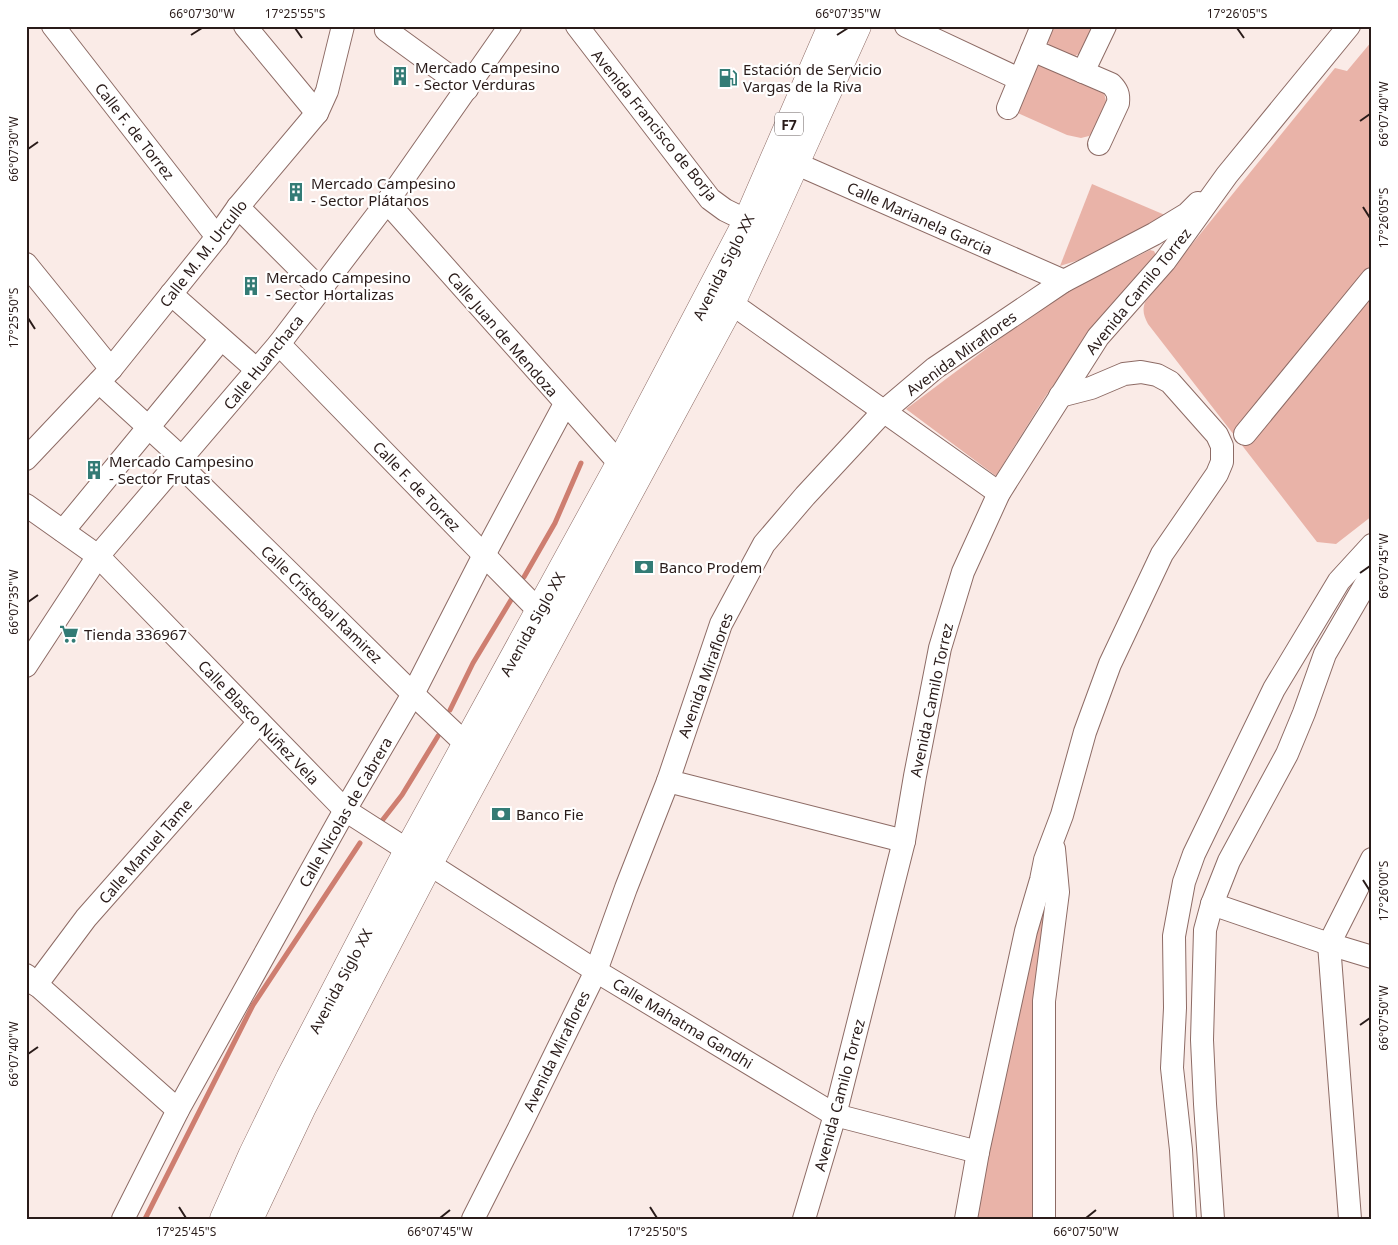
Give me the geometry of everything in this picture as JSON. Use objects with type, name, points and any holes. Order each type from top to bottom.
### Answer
[{"type":"highway","name":"Avenida Siglo XX","points":[[786,159],[832,26]]},
{"type":"highway","name":"Avenida Siglo XX","points":[[249,1219],[419,857],[467,745],[547,619],[620,464],[756,226],[786,159],[857,26]]},
{"type":"highway","name":"Avenida Siglo XX","points":[[224,1219],[290,1078],[419,857],[547,619],[731,302],[756,226]]},
{"type":"street","name":"Calle F. de Torrez","points":[[53,26],[217,237]]},
{"type":"street","points":[[245,26],[317,113]]},
{"type":"street","name":"Calle M. M. Urcullo","points":[[26,459],[106,375],[217,237],[238,207],[317,113],[327,91],[343,26]]},
{"type":"street","points":[[387,26],[386,30],[466,89]]},
{"type":"street","name":"Avenida Francisco de Borja","points":[[576,26],[710,198],[725,210],[756,226]]},
{"type":"street","points":[[906,26],[1019,79]]},
{"type":"street","points":[[1008,108],[1042,26]]},
{"type":"street","points":[[1083,72],[1105,26]]},
{"type":"street","name":"Avenida Camilo Torrez","points":[[804,1219],[835,1115],[904,841],[940,648],[963,572],[998,493],[1098,337],[1165,261],[1227,174],[1349,26]]},
{"type":"street","name":"Calle Huanchaca","points":[[26,666],[98,556],[279,344],[321,290],[387,202],[466,89],[504,29]]},
{"type":"street","points":[[1032,50],[1110,84],[1117,90],[1118,103],[1099,144]]},
{"type":"street","name":"Calle Marianela Garcia","points":[[786,159],[1064,281]]},
{"type":"street","name":"Avenida Miraflores","points":[[473,1219],[596,970],[668,781],[720,624],[764,544],[804,496],[883,412],[935,368],[1064,281],[1154,234],[1187,214],[1227,174]]},
{"type":"street","name":"Calle Juan de Mendoza","points":[[387,202],[620,464]]},
{"type":"street","points":[[238,207],[321,290]]},
{"type":"street","points":[[26,264],[106,375]]},
{"type":"street","points":[[1245,434],[1372,278]]},
{"type":"street","points":[[171,294],[257,370]]},
{"type":"street","points":[[731,302],[998,493]]},
{"type":"street","points":[[62,531],[221,339]]},
{"type":"street","name":"Calle F. de Torrez","points":[[279,344],[547,619]]},
{"type":"street","points":[[966,1219],[978,1152],[1026,931],[1045,860],[1053,841],[1085,732],[1110,664],[1130,618],[1162,554],[1217,474],[1222,462],[1222,446],[1217,434],[1170,382],[1156,375],[1141,372],[1124,374],[1091,388],[1060,396]]},
{"type":"street","name":"Calle Cristobal Ramirez","points":[[106,375],[148,426],[180,460],[412,694],[467,745]]},
{"type":"street","name":"Calle Nicolas de Cabrera","points":[[123,1219],[178,1110],[345,810],[412,694],[565,404]]},
{"type":"street","name":"Calle Blasco Núñez Vela","points":[[26,506],[98,556],[345,810],[419,857]]},
{"type":"street","points":[[1186,1219],[1172,1068],[1176,1008],[1174,936],[1184,882],[1194,854],[1274,689],[1339,581],[1372,545]]},
{"type":"street","points":[[1213,1219],[1202,1040],[1205,930],[1212,904],[1229,861],[1287,754],[1325,654],[1372,573]]},
{"type":"street","name":"Calle Manuel Tame","points":[[31,980],[259,722]]},
{"type":"street","points":[[668,781],[904,841]]},
{"type":"street","points":[[1044,1219],[1044,1001],[1058,892],[1053,841]]},
{"type":"street","name":"Calle Mahatma Gandhi","points":[[419,857],[596,970],[835,1115],[978,1152]]},
{"type":"street","points":[[1350,1219],[1329,944],[1372,858]]},
{"type":"street","points":[[1212,904],[1372,957]]},
{"type":"street","points":[[31,980],[178,1110]]},
{"type":"shaded area","points":[[1050,26],[1096,26],[1085,50],[1072,58],[1050,48],[1046,37]]},
{"type":"shaded area","points":[[1372,41],[1372,516],[1336,544],[1317,542],[1148,324],[1144,308],[1145,302],[1335,68],[1347,71]]},
{"type":"shaded area","points":[[1037,64],[1104,93],[1107,105],[1095,132],[1081,138],[1067,135],[1011,110]]},
{"type":"shaded area","points":[[1092,184],[1165,215],[1101,253],[1060,266]]},
{"type":"shaded area","points":[[1150,250],[1154,251],[1156,255],[1083,343],[1045,397],[996,476],[906,409],[1062,294]]},
{"type":"shaded area","points":[[1048,890],[1037,1219],[975,1219],[1038,925]]},
{"type":"waterway","points":[[524,577],[555,523],[581,463]]},
{"type":"waterway","points":[[450,710],[473,663],[511,600]]},
{"type":"waterway","points":[[381,822],[402,795],[438,736]]},
{"type":"waterway","points":[[145,1219],[253,1005],[360,843]]},
{"type":"place","name":"Mercado Campesino - Sector Verduras","points":[[400,76]]},
{"type":"place","name":"Estación de Servicio Vargas de la Riva","points":[[728,78]]},
{"type":"place","name":"Mercado Campesino - Sector Plátanos","points":[[296,192]]},
{"type":"place","name":"Mercado Campesino - Sector Hortalizas","points":[[251,286]]},
{"type":"place","name":"Mercado Campesino - Sector Frutas","points":[[94,470]]},
{"type":"place","name":"Banco Prodem","points":[[644,567]]},
{"type":"place","name":"Tienda 336967","points":[[69,634]]},
{"type":"place","name":"Banco Fie","points":[[501,814]]}]
